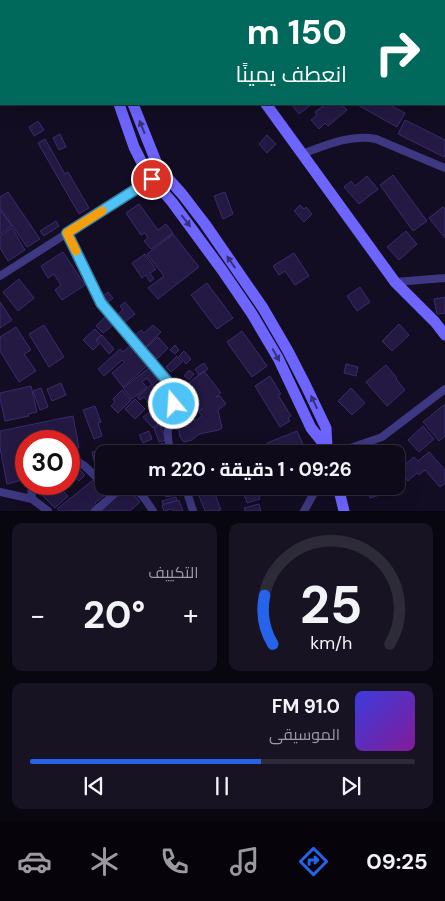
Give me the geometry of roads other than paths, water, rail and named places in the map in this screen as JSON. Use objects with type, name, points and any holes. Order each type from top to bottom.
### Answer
[{"type":"street","points":[[119,105],[134,147],[152,179],[196,234],[252,314],[278,358],[311,428],[324,445]]},
{"type":"street","points":[[133,105],[157,164],[205,224],[263,308],[288,350],[326,428],[327,445]]},
{"type":"street","points":[[267,105],[395,282],[440,322],[445,335]]},
{"type":"street","points":[[302,154],[351,138],[365,137],[376,139],[445,168]]},
{"type":"street","points":[[0,276],[152,179]]},
{"type":"street","points":[[67,233],[101,303],[172,389],[175,396],[168,428],[169,445]]},
{"type":"street","points":[[395,282],[445,278]]},
{"type":"street","points":[[360,445],[382,437],[445,389]]},
{"type":"street","points":[[80,462],[95,477]]},
{"type":"street","points":[[0,492],[32,499],[48,511]]},
{"type":"street","points":[[32,495],[32,499]]},
{"type":"street","points":[[94,511],[112,495]]},
{"type":"street","points":[[141,495],[153,511]]},
{"type":"street","points":[[188,495],[193,511]]},
{"type":"street","points":[[304,511],[313,495]]},
{"type":"street","points":[[340,495],[344,511]]}]
